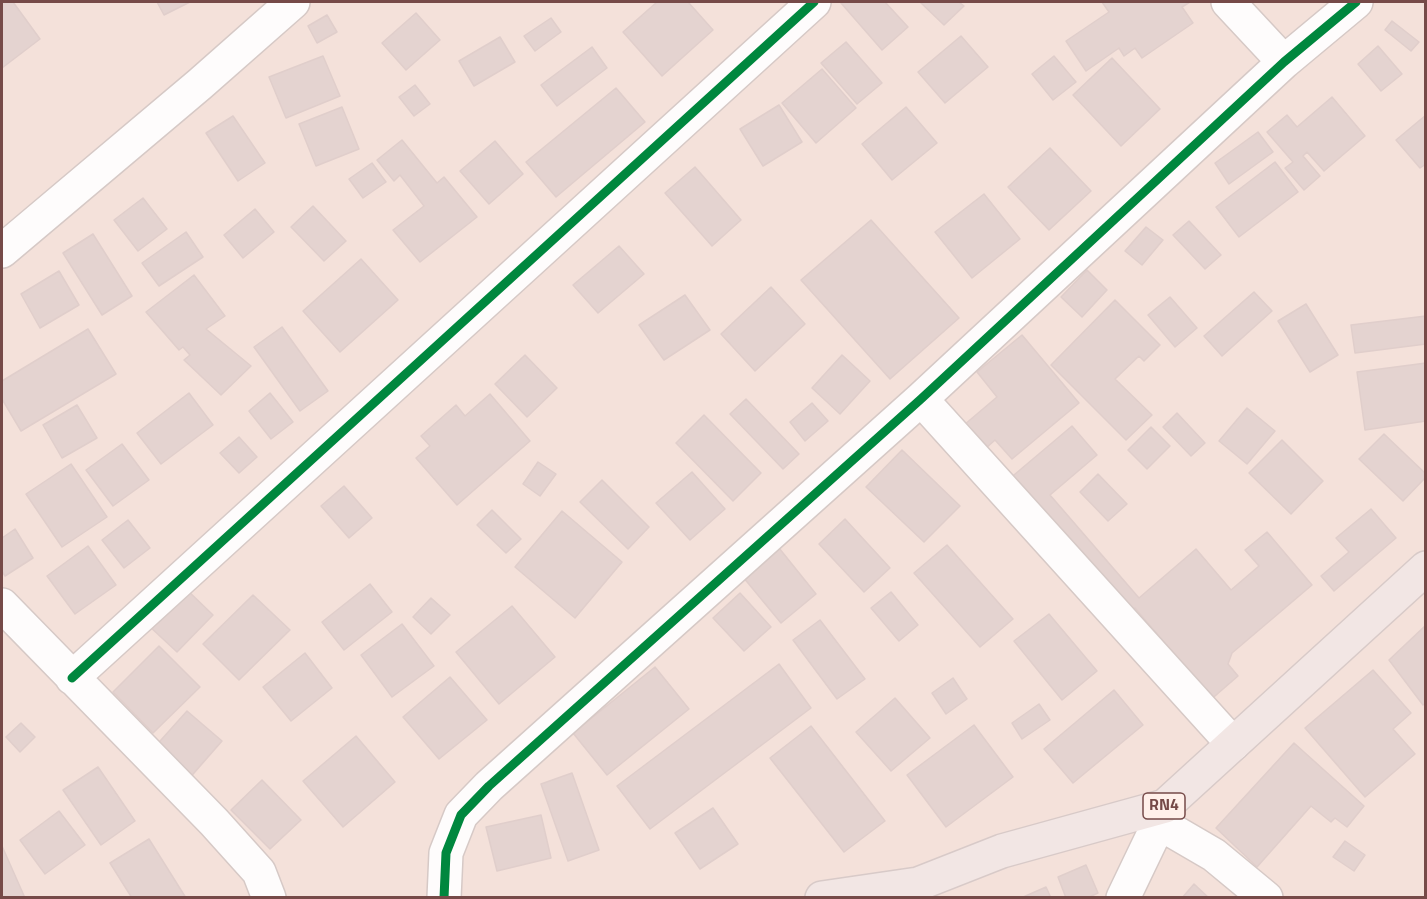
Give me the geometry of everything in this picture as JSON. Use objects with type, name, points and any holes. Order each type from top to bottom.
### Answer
[{"type":"highway","name":"RN4","points":[[822,897],[918,884],[1002,851],[1162,814],[1233,744],[1425,568]]},
{"type":"street","points":[[2,251],[200,84],[293,2]]},
{"type":"street","points":[[72,678],[814,2]]},
{"type":"street","points":[[1227,2],[1284,62]]},
{"type":"street","points":[[444,897],[446,853],[461,815],[489,786],[921,399],[1284,62],[1356,2]]},
{"type":"street","points":[[921,399],[1233,744]]},
{"type":"street","points":[[2,605],[214,822],[259,872],[269,897]]},
{"type":"street","points":[[1123,897],[1162,814],[1266,897]]},
{"type":"shaded area","points":[[2,2],[1425,2],[1425,897],[2,897]]},
{"type":"building","points":[[2,2],[13,2],[40,39],[2,68]]},
{"type":"building","points":[[157,2],[190,2],[164,15]]},
{"type":"building","points":[[657,2],[688,2],[713,30],[662,76],[623,32]]},
{"type":"building","points":[[842,2],[885,2],[908,27],[882,50]]},
{"type":"building","points":[[920,2],[959,2],[964,6],[944,25]]},
{"type":"building","points":[[1102,2],[1190,2],[1182,7],[1193,23],[1142,58],[1135,48],[1124,56],[1119,48],[1086,71],[1066,41],[1109,12]]},
{"type":"building","points":[[416,13],[440,40],[406,70],[382,43]]},
{"type":"building","points":[[327,15],[337,32],[317,43],[308,26]]},
{"type":"building","points":[[551,18],[561,32],[535,51],[524,36]]},
{"type":"building","points":[[1392,21],[1419,42],[1411,51],[1385,30]]},
{"type":"building","points":[[961,36],[988,67],[945,103],[918,72]]},
{"type":"building","points":[[500,37],[515,62],[474,86],[459,61]]},
{"type":"building","points":[[846,42],[882,83],[857,104],[821,63]]},
{"type":"building","points":[[1378,46],[1402,74],[1381,91],[1358,64]]},
{"type":"building","points":[[592,47],[607,68],[557,106],[541,85]]},
{"type":"building","points":[[323,56],[340,96],[286,118],[269,77]]},
{"type":"building","points":[[1054,56],[1076,82],[1053,100],[1032,74]]},
{"type":"building","points":[[1112,58],[1160,109],[1121,146],[1073,95]]},
{"type":"building","points":[[822,69],[856,108],[816,143],[782,103]]},
{"type":"building","points":[[415,85],[430,104],[414,116],[399,97]]},
{"type":"building","points":[[616,88],[645,122],[556,197],[526,162]]},
{"type":"building","points":[[1332,97],[1365,136],[1324,171],[1307,152],[1303,156],[1320,176],[1304,190],[1285,168],[1293,162],[1267,132],[1287,115],[1297,127]]},
{"type":"building","points":[[779,105],[802,142],[763,166],[740,129]]},
{"type":"building","points":[[342,107],[359,149],[316,166],[299,124]]},
{"type":"building","points":[[906,107],[937,143],[892,180],[862,144]]},
{"type":"building","points":[[1426,115],[1426,164],[1420,168],[1396,140]]},
{"type":"building","points":[[233,116],[265,163],[238,181],[206,133]]},
{"type":"building","points":[[1258,132],[1273,152],[1229,184],[1215,163]]},
{"type":"building","points":[[402,140],[437,183],[444,177],[477,217],[420,262],[393,230],[424,206],[400,175],[394,181],[377,160]]},
{"type":"building","points":[[495,141],[523,174],[489,204],[460,171]]},
{"type":"building","points":[[1050,148],[1091,191],[1049,230],[1008,187]]},
{"type":"building","points":[[1275,162],[1298,192],[1239,237],[1216,207]]},
{"type":"building","points":[[372,163],[386,182],[363,198],[349,179]]},
{"type":"building","points":[[695,167],[741,220],[712,246],[665,193]]},
{"type":"building","points":[[984,194],[1020,239],[972,278],[935,232]]},
{"type":"building","points":[[143,198],[167,229],[138,251],[114,220]]},
{"type":"building","points":[[313,206],[346,241],[324,261],[291,227]]},
{"type":"building","points":[[255,209],[274,232],[243,258],[224,235]]},
{"type":"building","points":[[871,220],[959,318],[890,379],[801,280]]},
{"type":"building","points":[[1189,221],[1221,255],[1205,269],[1173,235]]},
{"type":"building","points":[[1146,227],[1163,240],[1142,265],[1125,251]]},
{"type":"building","points":[[186,232],[203,257],[159,286],[142,263]]},
{"type":"building","points":[[93,234],[132,296],[102,315],[63,253]]},
{"type":"building","points":[[619,246],[644,274],[598,313],[573,285]]},
{"type":"building","points":[[361,259],[398,300],[340,352],[303,311]]},
{"type":"building","points":[[1087,270],[1107,290],[1082,317],[1061,297]]},
{"type":"building","points":[[59,271],[79,305],[40,328],[21,294]]},
{"type":"building","points":[[194,275],[225,316],[206,329],[251,366],[221,395],[184,360],[190,355],[183,347],[179,350],[146,312]]},
{"type":"building","points":[[771,287],[805,324],[755,371],[721,334]]},
{"type":"building","points":[[1254,292],[1272,311],[1222,356],[1204,336]]},
{"type":"building","points":[[685,295],[710,330],[664,360],[639,325]]},
{"type":"building","points":[[1170,297],[1197,328],[1175,347],[1148,315]]},
{"type":"building","points":[[1115,300],[1160,345],[1144,361],[1139,356],[1115,379],[1152,415],[1126,440],[1051,365]]},
{"type":"building","points":[[1306,304],[1338,355],[1310,372],[1278,321]]},
{"type":"building","points":[[1426,316],[1426,344],[1355,353],[1351,325]]},
{"type":"building","points":[[282,327],[328,391],[300,411],[254,347]]},
{"type":"building","points":[[88,329],[116,374],[21,431],[2,399],[2,381]]},
{"type":"building","points":[[1022,335],[1079,403],[1012,459],[995,440],[985,449],[964,425],[997,397],[977,372]]},
{"type":"building","points":[[525,355],[557,388],[527,417],[495,384]]},
{"type":"building","points":[[842,355],[870,381],[840,414],[812,388]]},
{"type":"building","points":[[1426,363],[1426,421],[1365,430],[1357,372]]},
{"type":"building","points":[[189,393],[213,425],[161,464],[137,433]]},
{"type":"building","points":[[270,393],[293,422],[271,439],[249,411]]},
{"type":"building","points":[[490,394],[530,441],[457,505],[416,458],[430,446],[421,436],[456,405],[465,416]]},
{"type":"building","points":[[746,399],[799,454],[783,469],[730,414]]},
{"type":"building","points":[[812,403],[828,421],[805,441],[790,422]]},
{"type":"building","points":[[77,405],[97,438],[62,458],[43,425]]},
{"type":"building","points":[[1247,408],[1275,431],[1247,464],[1219,441]]},
{"type":"building","points":[[1177,413],[1205,443],[1191,456],[1163,427]]},
{"type":"building","points":[[704,415],[761,473],[733,501],[676,443]]},
{"type":"building","points":[[1072,426],[1097,455],[1050,495],[1139,598],[1196,549],[1231,590],[1259,566],[1245,550],[1267,532],[1312,585],[1232,653],[1228,664],[1238,676],[1200,709],[1162,664],[1174,654],[1135,608],[1125,616],[1008,480]]},
{"type":"building","points":[[1151,427],[1170,446],[1147,469],[1128,450]]},
{"type":"building","points":[[1384,434],[1426,474],[1426,477],[1403,501],[1359,459]]},
{"type":"building","points":[[239,437],[257,457],[239,473],[220,453]]},
{"type":"building","points":[[1282,440],[1323,481],[1291,514],[1249,473]]},
{"type":"building","points":[[122,444],[149,480],[113,506],[86,470]]},
{"type":"building","points":[[902,450],[960,506],[924,542],[866,487]]},
{"type":"building","points":[[538,462],[556,474],[540,496],[523,484]]},
{"type":"building","points":[[71,464],[107,517],[62,547],[26,494]]},
{"type":"building","points":[[692,472],[725,509],[690,540],[656,503]]},
{"type":"building","points":[[1098,474],[1127,504],[1108,521],[1080,492]]},
{"type":"building","points":[[602,480],[649,527],[628,549],[580,502]]},
{"type":"building","points":[[344,486],[372,518],[349,538],[321,506]]},
{"type":"building","points":[[1371,509],[1396,538],[1334,591],[1321,576],[1349,552],[1336,538]]},
{"type":"building","points":[[492,510],[521,539],[506,553],[477,525]]},
{"type":"building","points":[[562,511],[622,562],[575,618],[515,567]]},
{"type":"building","points":[[845,519],[890,568],[864,592],[819,544]]},
{"type":"building","points":[[128,520],[150,548],[124,568],[102,540]]},
{"type":"building","points":[[15,529],[33,558],[5,576],[2,571],[2,538]]},
{"type":"building","points":[[947,545],[1013,619],[980,647],[914,573]]},
{"type":"building","points":[[88,546],[116,585],[75,614],[47,576]]},
{"type":"building","points":[[779,548],[816,594],[781,623],[743,577]]},
{"type":"building","points":[[370,584],[392,612],[344,650],[322,622]]},
{"type":"building","points":[[184,587],[213,615],[177,652],[148,625]]},
{"type":"building","points":[[891,592],[918,625],[899,641],[871,608]]},
{"type":"building","points":[[740,593],[771,627],[744,651],[713,618]]},
{"type":"building","points":[[253,595],[290,630],[239,680],[203,644]]},
{"type":"building","points":[[431,598],[450,615],[431,634],[413,617]]},
{"type":"building","points":[[512,606],[555,657],[499,704],[456,652]]},
{"type":"building","points":[[1049,614],[1097,671],[1062,700],[1014,641]]},
{"type":"building","points":[[820,620],[865,679],[837,699],[793,640]]},
{"type":"building","points":[[402,624],[434,666],[392,697],[361,655]]},
{"type":"building","points":[[1426,625],[1426,703],[1423,705],[1389,660]]},
{"type":"building","points":[[159,646],[200,687],[153,733],[113,692]]},
{"type":"building","points":[[305,653],[332,688],[291,721],[263,687]]},
{"type":"building","points":[[779,664],[811,708],[650,829],[617,786]]},
{"type":"building","points":[[655,667],[689,709],[607,775],[573,733]]},
{"type":"building","points":[[1373,670],[1411,713],[1393,729],[1415,754],[1365,797],[1305,728]]},
{"type":"building","points":[[450,677],[487,720],[439,759],[403,717]]},
{"type":"building","points":[[953,678],[967,699],[946,714],[932,693]]},
{"type":"building","points":[[1114,690],[1143,725],[1073,783],[1044,749]]},
{"type":"building","points":[[895,698],[930,738],[891,771],[856,732]]},
{"type":"building","points":[[1039,704],[1050,720],[1022,739],[1012,723]]},
{"type":"building","points":[[187,711],[222,741],[187,781],[152,750]]},
{"type":"building","points":[[21,723],[35,737],[20,752],[6,737]]},
{"type":"building","points":[[974,725],[1013,777],[946,827],[907,775]]},
{"type":"building","points":[[811,726],[885,821],[844,852],[770,758]]},
{"type":"building","points":[[356,736],[395,782],[343,827],[303,781]]},
{"type":"building","points":[[1294,743],[1364,806],[1347,827],[1335,818],[1331,822],[1311,806],[1257,867],[1216,828]]},
{"type":"building","points":[[98,767],[135,821],[101,845],[63,790]]},
{"type":"building","points":[[572,773],[599,850],[568,861],[541,784]]},
{"type":"building","points":[[262,780],[301,820],[270,849],[231,810]]},
{"type":"building","points":[[713,808],[738,844],[700,869],[675,833]]},
{"type":"building","points":[[59,811],[85,845],[45,874],[20,840]]},
{"type":"building","points":[[541,815],[551,858],[497,871],[486,827]]},
{"type":"building","points":[[149,839],[186,898],[132,898],[110,863]]},
{"type":"building","points":[[1345,841],[1365,855],[1354,871],[1333,857]]},
{"type":"building","points":[[2,846],[25,898],[2,898]]},
{"type":"building","points":[[1086,865],[1098,893],[1087,898],[1066,898],[1058,877]]},
{"type":"building","points":[[1194,884],[1209,898],[1182,898]]},
{"type":"building","points":[[1046,887],[1051,898],[1021,898]]},
{"type":"cycle path","points":[[72,678],[814,2]]},
{"type":"cycle path","points":[[444,898],[446,853],[461,815],[489,786],[921,399],[1284,62],[1356,2]]}]
